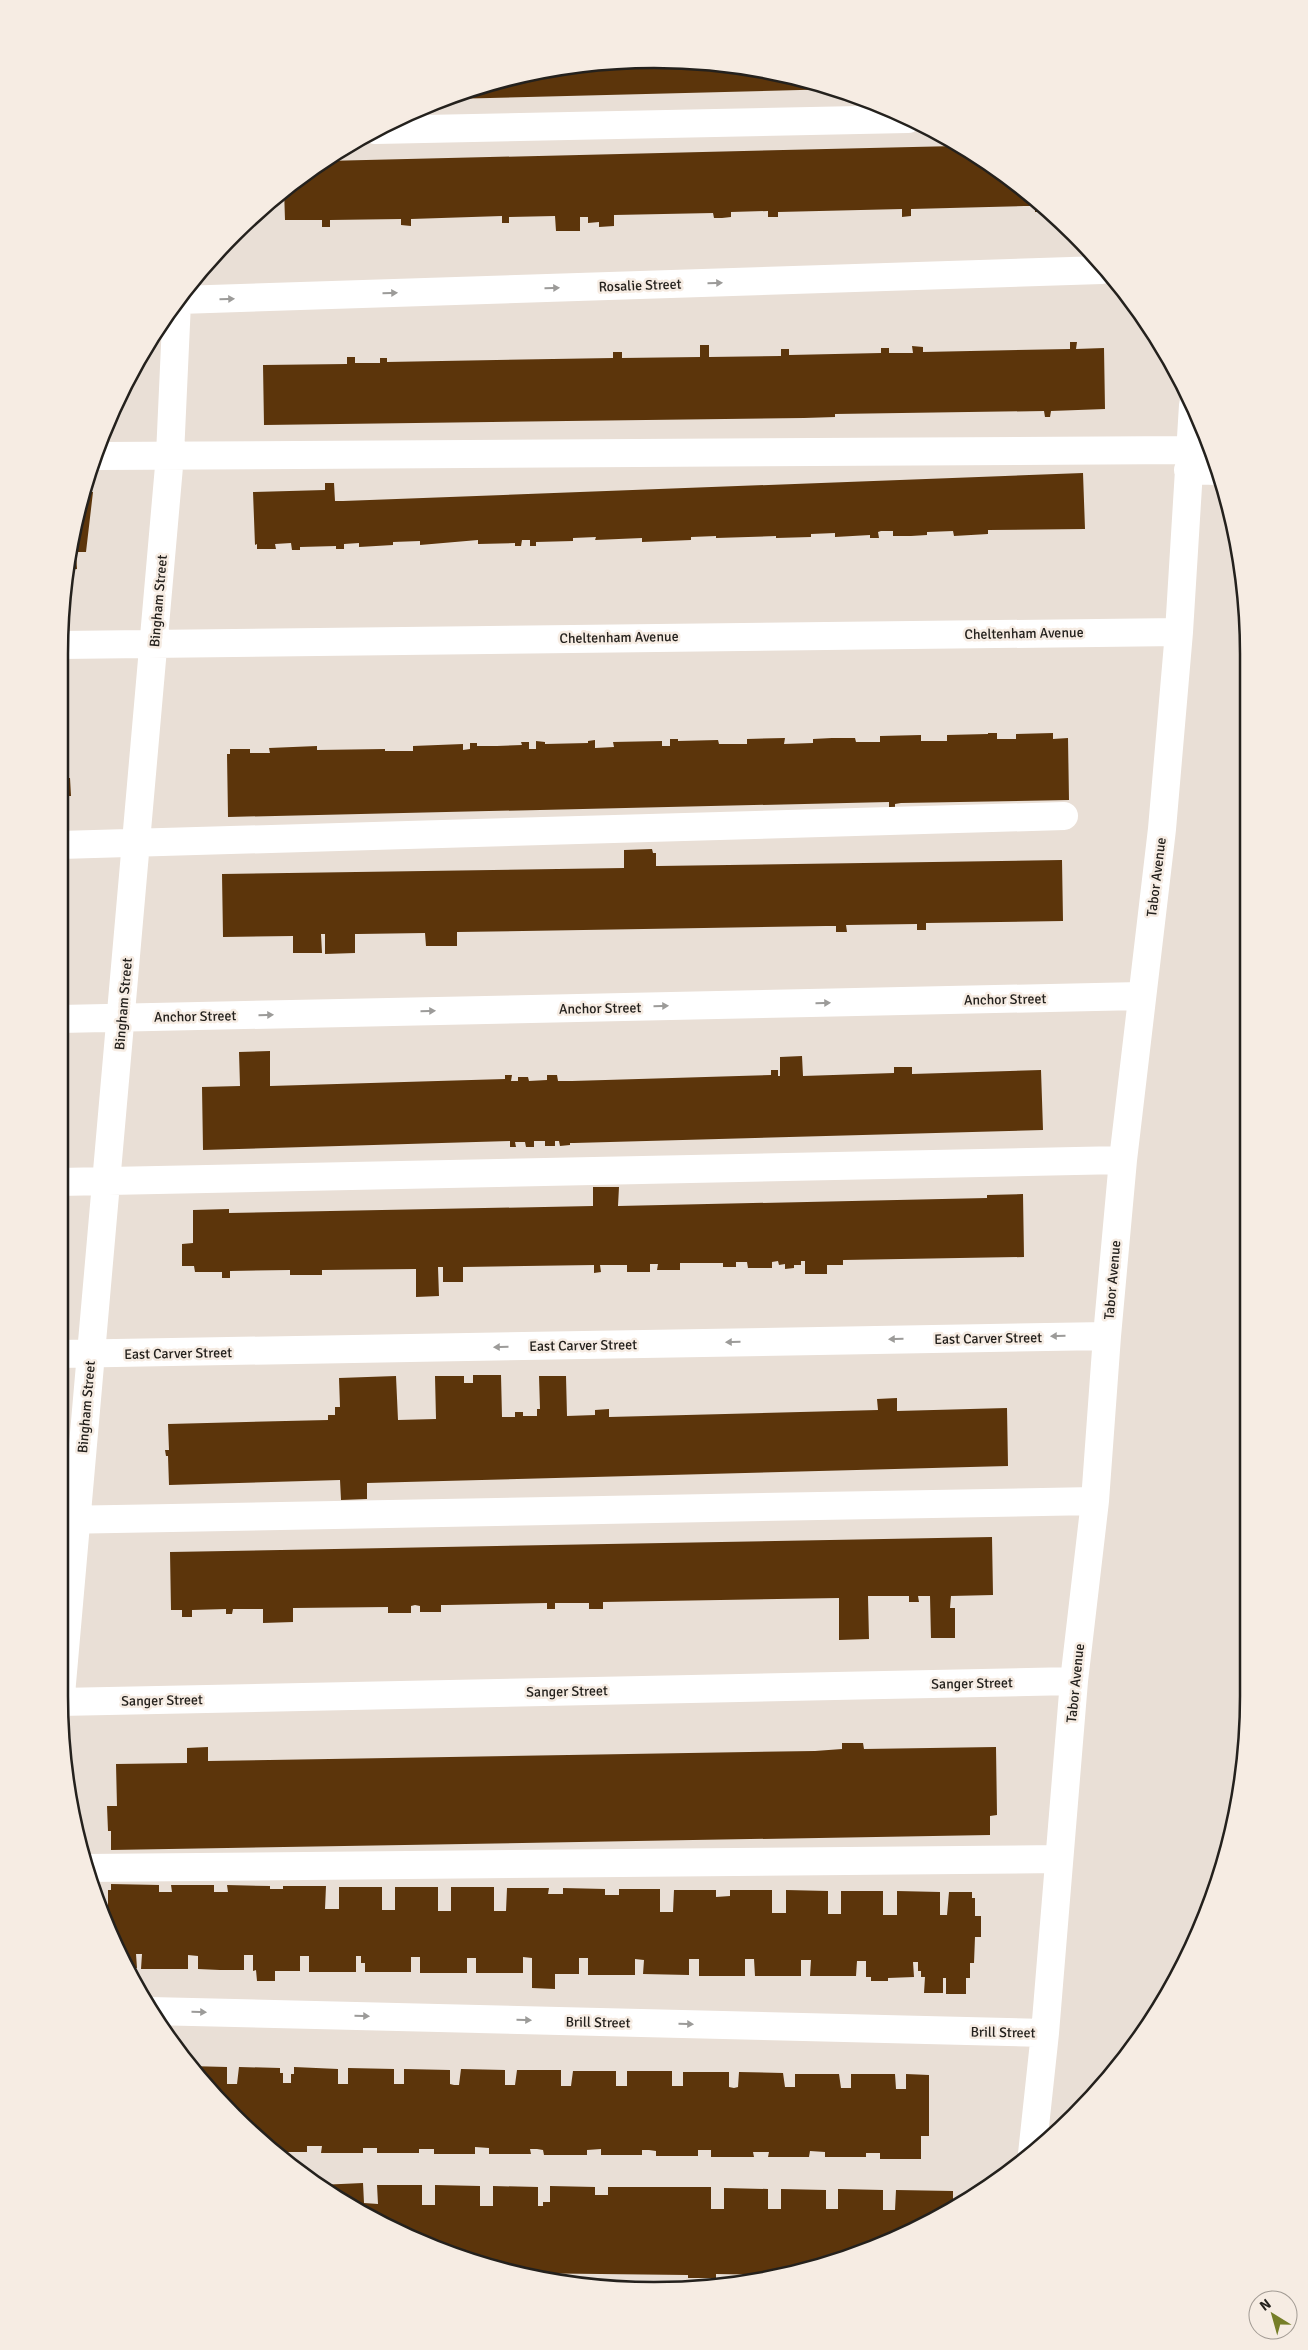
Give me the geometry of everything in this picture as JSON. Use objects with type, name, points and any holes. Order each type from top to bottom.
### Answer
[{"type":"street","points":[[392,130],[894,119]]},
{"type":"street","name":"Rosalie Street","points":[[186,301],[1098,270]]},
{"type":"street","name":"Bingham Street","points":[[68,1520],[91,1354],[122,1018],[170,455],[177,313]]},
{"type":"street","name":"Tabor Avenue","points":[[1033,2143],[1045,2033],[1074,1681],[1094,1501],[1123,1160],[1162,829],[1179,632],[1192,420]]},
{"type":"street","points":[[102,456],[1188,460],[1210,469]]},
{"type":"street","name":"Cheltenham Avenue","points":[[68,645],[154,642],[1179,632]]},
{"type":"street","points":[[68,845],[1064,816]]},
{"type":"street","name":"Anchor Street","points":[[68,1019],[1141,996]]},
{"type":"street","points":[[68,1182],[1123,1160]]},
{"type":"street","name":"East Carver Street","points":[[68,1354],[1107,1336]]},
{"type":"street","points":[[68,1520],[1094,1501]]},
{"type":"street","name":"Sanger Street","points":[[68,1703],[1074,1681]]},
{"type":"street","points":[[93,1868],[1059,1859]]},
{"type":"street","name":"Brill Street","points":[[159,2011],[1045,2033]]},
{"type":"building","points":[[654,68],[731,73],[814,90],[466,99],[502,87],[540,79],[616,69]]},
{"type":"building","points":[[948,146],[980,166],[1032,206],[911,209],[911,216],[902,217],[902,209],[778,212],[778,217],[768,217],[768,211],[731,212],[731,217],[722,218],[714,218],[713,213],[614,215],[614,226],[599,227],[599,222],[588,223],[588,217],[580,217],[580,231],[556,231],[555,216],[509,217],[509,223],[502,223],[502,216],[411,219],[411,226],[401,225],[401,219],[330,220],[330,227],[322,227],[322,220],[285,220],[284,199],[337,161]]},
{"type":"building","points":[[1070,342],[1077,342],[1076,349],[1104,348],[1105,409],[1051,411],[1050,417],[1045,417],[1044,411],[835,414],[835,417],[804,418],[264,425],[263,365],[347,364],[347,357],[355,357],[355,363],[380,363],[380,358],[387,358],[387,362],[613,358],[613,352],[622,352],[622,358],[700,357],[700,345],[709,345],[709,357],[781,356],[781,349],[789,349],[789,355],[881,353],[881,348],[889,348],[889,353],[913,353],[912,346],[923,347],[923,352],[1070,349]]},
{"type":"building","points":[[1083,473],[1085,529],[988,530],[988,534],[954,536],[953,531],[927,532],[927,535],[893,536],[893,531],[881,531],[878,532],[879,538],[870,538],[870,535],[835,537],[835,533],[811,534],[811,537],[716,538],[716,536],[691,537],[691,540],[642,542],[642,538],[595,540],[596,537],[573,538],[573,541],[536,542],[536,546],[530,546],[530,540],[522,540],[521,546],[515,546],[515,543],[478,544],[478,540],[420,545],[420,541],[393,542],[393,545],[359,547],[359,543],[344,544],[344,549],[336,549],[336,546],[300,547],[300,550],[292,550],[291,543],[275,544],[276,549],[257,549],[257,544],[255,545],[253,492],[325,490],[325,483],[334,483],[335,501],[343,501]]},
{"type":"building","points":[[90,492],[93,492],[86,552],[77,552],[87,502]]},
{"type":"building","points":[[76,557],[77,569],[74,569]]},
{"type":"building","points":[[997,733],[997,739],[1016,739],[1016,734],[1053,733],[1053,739],[1068,738],[1069,800],[901,803],[895,804],[895,808],[889,808],[889,802],[228,817],[227,754],[230,754],[230,749],[250,749],[250,753],[270,753],[269,748],[317,746],[317,750],[385,749],[385,751],[413,751],[413,746],[463,744],[463,750],[470,749],[470,743],[477,743],[477,746],[497,746],[522,745],[521,742],[529,742],[529,749],[536,749],[536,741],[545,742],[545,744],[588,743],[588,741],[595,740],[595,748],[614,747],[613,742],[662,741],[662,746],[670,746],[670,739],[678,739],[678,741],[718,740],[719,744],[747,744],[747,739],[785,738],[784,744],[813,743],[813,739],[832,738],[855,738],[856,742],[880,742],[880,736],[921,735],[921,741],[947,741],[947,735]]},
{"type":"building","points":[[68,778],[70,778],[71,796],[68,796]]},
{"type":"building","points":[[652,849],[653,853],[656,853],[656,866],[1062,860],[1063,921],[926,923],[926,930],[917,930],[917,924],[846,925],[847,932],[836,932],[836,926],[826,926],[457,932],[457,946],[426,946],[425,933],[355,934],[355,953],[325,954],[325,934],[321,934],[322,953],[293,953],[293,936],[223,937],[222,874],[624,868],[624,850]]},
{"type":"building","points":[[270,1051],[270,1086],[505,1079],[505,1075],[512,1075],[511,1081],[518,1081],[518,1077],[528,1077],[529,1081],[547,1080],[547,1075],[557,1075],[558,1081],[572,1081],[771,1075],[771,1070],[778,1070],[778,1076],[780,1076],[780,1057],[802,1056],[803,1076],[894,1073],[894,1067],[912,1067],[912,1074],[1041,1070],[1043,1130],[570,1143],[570,1145],[560,1146],[559,1141],[555,1141],[555,1146],[545,1146],[545,1141],[534,1141],[534,1147],[526,1147],[525,1142],[515,1142],[516,1147],[510,1147],[510,1141],[203,1150],[202,1087],[240,1086],[239,1052]]},
{"type":"building","points":[[593,1187],[619,1187],[618,1206],[987,1198],[987,1195],[1023,1194],[1024,1257],[843,1260],[843,1265],[827,1265],[827,1274],[805,1274],[805,1261],[801,1261],[801,1265],[794,1265],[794,1268],[785,1269],[785,1264],[779,1265],[778,1261],[772,1262],[772,1268],[748,1268],[747,1262],[736,1262],[736,1267],[723,1267],[723,1263],[680,1263],[680,1270],[657,1270],[658,1264],[650,1264],[650,1272],[627,1272],[627,1265],[600,1265],[601,1272],[594,1273],[594,1265],[463,1267],[463,1282],[443,1282],[443,1267],[438,1267],[439,1296],[416,1297],[416,1269],[322,1270],[322,1275],[290,1275],[290,1270],[230,1271],[230,1278],[222,1278],[222,1272],[195,1272],[194,1266],[182,1266],[182,1244],[193,1243],[193,1210],[229,1209],[229,1213],[593,1206]]},
{"type":"building","points":[[473,1375],[501,1375],[502,1417],[515,1417],[515,1412],[523,1412],[523,1416],[537,1416],[537,1409],[540,1409],[539,1376],[566,1376],[567,1416],[595,1415],[595,1410],[609,1409],[609,1417],[878,1410],[877,1399],[897,1398],[897,1411],[1007,1408],[1008,1466],[367,1483],[367,1499],[341,1500],[340,1480],[169,1485],[168,1456],[166,1456],[165,1450],[169,1450],[168,1424],[328,1420],[328,1415],[335,1415],[335,1407],[340,1407],[339,1378],[396,1376],[398,1420],[436,1419],[435,1376],[464,1376],[464,1383],[473,1383]]},
{"type":"building","points":[[992,1537],[993,1595],[951,1596],[950,1608],[955,1608],[955,1638],[931,1638],[930,1596],[918,1596],[919,1602],[909,1602],[909,1596],[868,1596],[869,1639],[839,1640],[839,1598],[603,1602],[603,1609],[589,1609],[589,1603],[555,1603],[555,1609],[547,1609],[547,1603],[441,1605],[441,1612],[420,1612],[420,1606],[415,1605],[411,1606],[411,1613],[388,1613],[388,1607],[293,1608],[293,1622],[263,1623],[263,1609],[233,1609],[232,1614],[226,1614],[226,1609],[192,1610],[192,1617],[182,1617],[182,1610],[171,1610],[170,1552]]},
{"type":"building","points":[[842,1743],[863,1743],[864,1749],[996,1747],[997,1815],[990,1816],[990,1835],[111,1850],[111,1831],[108,1831],[107,1806],[117,1806],[116,1764],[187,1763],[187,1748],[208,1747],[208,1761],[815,1751],[842,1749]]},
{"type":"building","points":[[111,1884],[159,1885],[159,1892],[172,1892],[171,1885],[214,1885],[214,1892],[228,1892],[227,1885],[270,1886],[270,1889],[283,1889],[283,1886],[326,1886],[325,1909],[339,1909],[339,1887],[382,1887],[382,1910],[395,1910],[395,1887],[438,1887],[438,1911],[451,1911],[451,1887],[494,1887],[494,1911],[506,1911],[507,1888],[549,1888],[548,1894],[563,1894],[563,1888],[605,1889],[605,1895],[619,1895],[619,1889],[660,1889],[660,1912],[673,1912],[674,1890],[716,1890],[716,1897],[730,1896],[730,1890],[772,1890],[772,1913],[786,1913],[786,1890],[828,1891],[828,1914],[841,1914],[841,1891],[883,1891],[883,1915],[897,1915],[897,1891],[940,1892],[940,1915],[947,1915],[949,1892],[972,1892],[972,1898],[975,1898],[975,1916],[981,1916],[981,1937],[975,1937],[974,1963],[970,1963],[970,1978],[966,1978],[966,1994],[946,1994],[946,1978],[943,1978],[943,1993],[924,1993],[925,1977],[921,1977],[921,1971],[918,1971],[918,1962],[913,1962],[914,1977],[888,1978],[888,1981],[871,1981],[871,1977],[866,1977],[866,1961],[857,1961],[856,1976],[810,1976],[811,1960],[801,1960],[801,1976],[755,1976],[754,1959],[745,1959],[745,1976],[699,1976],[699,1959],[689,1959],[689,1975],[643,1974],[644,1960],[635,1959],[635,1975],[588,1975],[588,1958],[579,1958],[579,1974],[555,1974],[555,1989],[532,1988],[532,1958],[523,1957],[523,1973],[476,1973],[476,1958],[467,1958],[467,1973],[420,1973],[420,1957],[411,1957],[411,1972],[365,1972],[365,1963],[361,1963],[361,1956],[356,1956],[356,1972],[309,1972],[309,1956],[300,1956],[300,1971],[275,1971],[275,1981],[257,1981],[256,1970],[253,1971],[253,1955],[244,1955],[244,1970],[198,1969],[198,1956],[188,1955],[188,1969],[141,1969],[142,1954],[136,1954],[137,1968],[135,1968],[108,1909],[108,1890],[111,1890]]},
{"type":"building","points":[[200,2066],[227,2067],[227,2084],[237,2084],[239,2067],[280,2068],[280,2073],[283,2073],[283,2083],[291,2083],[291,2074],[294,2074],[294,2067],[338,2069],[338,2084],[348,2084],[348,2068],[394,2069],[394,2084],[404,2084],[404,2069],[450,2070],[450,2084],[454,2085],[459,2085],[461,2069],[505,2070],[505,2085],[515,2085],[517,2070],[561,2070],[561,2086],[571,2086],[573,2071],[616,2071],[616,2086],[627,2086],[627,2071],[672,2071],[672,2086],[683,2086],[683,2072],[729,2072],[729,2087],[734,2088],[738,2087],[739,2072],[783,2073],[785,2087],[795,2087],[795,2074],[839,2074],[841,2088],[851,2088],[851,2074],[895,2074],[896,2089],[906,2089],[906,2074],[929,2075],[929,2136],[921,2136],[921,2159],[880,2159],[880,2153],[866,2153],[866,2157],[825,2157],[825,2152],[810,2151],[809,2157],[768,2157],[769,2152],[753,2152],[754,2157],[711,2157],[711,2150],[698,2150],[698,2156],[656,2156],[656,2151],[649,2150],[642,2150],[642,2155],[601,2155],[601,2149],[587,2150],[587,2155],[544,2155],[543,2150],[537,2149],[530,2149],[531,2154],[489,2154],[489,2148],[475,2147],[475,2154],[434,2154],[434,2149],[419,2149],[419,2153],[377,2153],[377,2148],[363,2148],[363,2153],[321,2153],[322,2146],[307,2146],[307,2152],[286,2152],[239,2111]]},
{"type":"building","points":[[363,2183],[364,2203],[378,2204],[377,2185],[422,2185],[422,2205],[435,2205],[435,2185],[480,2186],[480,2206],[493,2206],[493,2186],[538,2187],[538,2206],[543,2206],[543,2202],[550,2202],[550,2186],[595,2187],[595,2195],[608,2195],[608,2187],[711,2187],[711,2209],[724,2209],[724,2188],[768,2189],[768,2209],[781,2209],[781,2189],[826,2190],[826,2209],[838,2209],[838,2189],[883,2190],[883,2210],[895,2210],[896,2190],[953,2191],[953,2200],[878,2238],[806,2263],[747,2274],[716,2274],[716,2278],[688,2278],[688,2275],[555,2273],[502,2263],[430,2238],[395,2222],[329,2185]]}]
